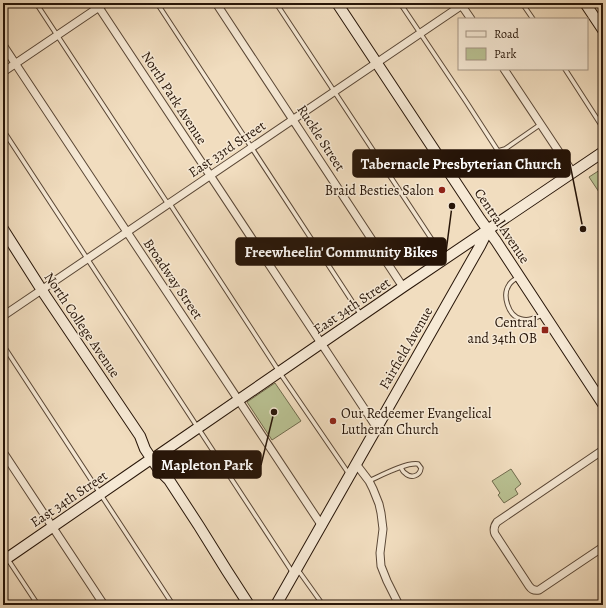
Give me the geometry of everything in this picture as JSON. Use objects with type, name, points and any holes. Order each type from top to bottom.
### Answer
[{"type":"street","name":"Ruckle Street","points":[[216,3],[403,287]]},
{"type":"street","name":"Central Avenue","points":[[337,3],[480,219],[520,276],[603,404]]},
{"type":"street","points":[[585,3],[603,30]]},
{"type":"street","points":[[3,72],[100,4]]},
{"type":"street","name":"North Park Avenue","points":[[100,4],[210,176],[376,428]]},
{"type":"street","points":[[462,4],[470,18]]},
{"type":"street","name":"East 33rd Street","points":[[3,316],[335,92],[462,4]]},
{"type":"street","name":"Broadway Street","points":[[3,45],[322,526]]},
{"type":"street","points":[[505,70],[573,173]]},
{"type":"street","name":"East 34th Street","points":[[4,557],[52,528],[403,287],[603,152]]},
{"type":"street","name":"North College Avenue","points":[[3,229],[140,436],[145,449],[154,458],[159,470],[169,480],[249,605]]},
{"type":"street","name":"Fairfield Avenue","points":[[276,605],[488,230]]},
{"type":"street","points":[[603,450],[496,523],[494,528],[495,533],[532,590],[538,591],[603,547]]},
{"type":"street","points":[[3,452],[104,605]]},
{"type":"street","points":[[356,464],[369,482],[377,498],[383,529],[380,560],[386,581],[400,605]]},
{"type":"lane","points":[[36,3],[166,201],[170,204],[280,372],[350,475]]},
{"type":"lane","points":[[156,3],[362,316]]},
{"type":"lane","points":[[276,3],[445,259]]},
{"type":"lane","points":[[400,3],[498,151],[505,149],[541,124]]},
{"type":"lane","points":[[522,3],[532,18]]},
{"type":"lane","points":[[566,70],[603,128]]},
{"type":"lane","points":[[3,130],[198,428],[296,572],[323,605]]},
{"type":"lane","points":[[520,276],[512,281],[508,286],[506,301],[509,308],[514,315],[520,319],[530,320],[544,314]]},
{"type":"lane","points":[[3,345],[173,605]]},
{"type":"lane","points":[[369,482],[383,474],[401,467],[413,463],[418,464],[421,471],[418,475],[409,476],[406,475],[401,467]]},
{"type":"lane","points":[[4,557],[38,605]]},
{"type":"green space","points":[[603,168],[603,198],[589,177]]},
{"type":"green space","points":[[275,383],[301,421],[272,440],[247,402]]},
{"type":"green space","points":[[511,469],[521,484],[515,489],[518,494],[504,503],[498,495],[500,493],[492,481]]},
{"type":"place","name":"Braid Besties Salon","points":[[442,190]]},
{"type":"place","name":"Freewheelin' Community Bikes","points":[[452,206]]},
{"type":"place","name":"Tabernacle Presbyterian Church","points":[[583,229]]},
{"type":"place","name":"Central and 34th OB","points":[[545,330]]},
{"type":"place","name":"Mapleton Park","points":[[274,412]]},
{"type":"place","name":"Our Redeemer Evangelical Lutheran Church","points":[[333,421]]}]
